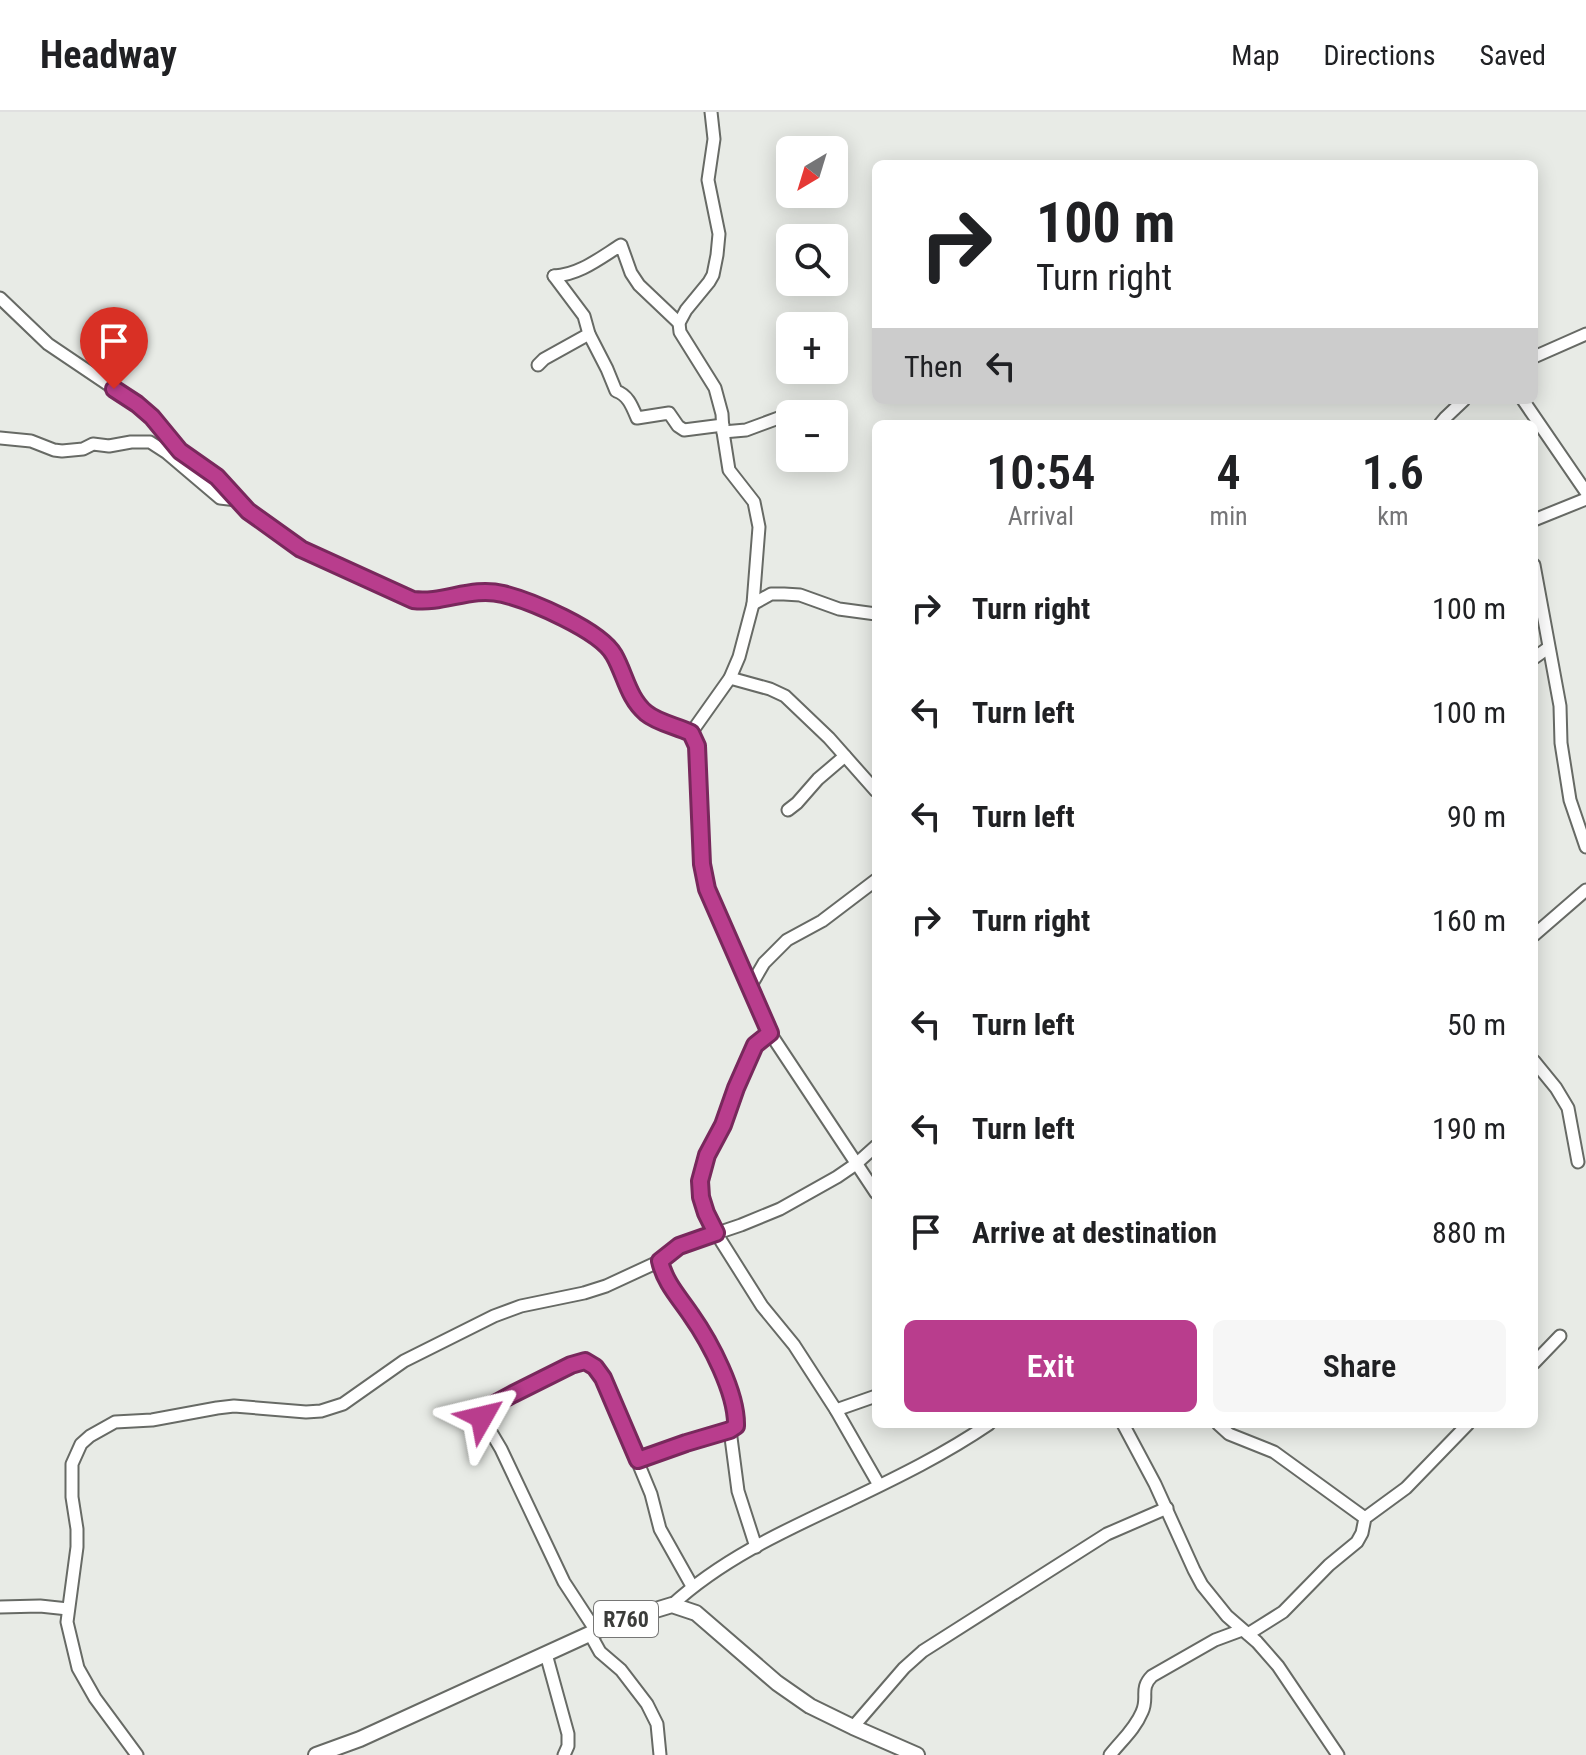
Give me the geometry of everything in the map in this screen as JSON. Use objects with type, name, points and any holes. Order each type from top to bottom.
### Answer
[{"type":"main road","name":"R760","points":[[316,1755],[360,1739],[593,1632],[672,1605],[696,1613],[777,1683],[810,1706],[910,1754]]},
{"type":"street","points":[[691,733],[730,678],[739,657],[753,604],[759,527],[754,502],[729,470],[722,414],[715,388],[680,332],[679,323],[686,310],[713,275],[717,255],[719,234],[708,180],[714,139],[711,112]]},
{"type":"street","points":[[679,323],[639,285],[621,245],[577,271],[566,276],[554,276],[584,316],[612,385],[628,398],[637,418],[669,413],[684,430],[746,430],[776,419]]},
{"type":"street","points":[[0,298],[48,344],[137,404],[180,451],[217,477],[248,511],[301,549],[413,600],[426,602],[489,591],[532,602],[587,630],[607,645],[636,702],[647,714],[691,733],[697,746],[702,864],[707,889],[770,1033],[872,1187]]},
{"type":"street","points":[[538,365],[589,334]]},
{"type":"street","points":[[1538,355],[1586,334]]},
{"type":"street","points":[[1444,420],[1460,404]]},
{"type":"street","points":[[1538,422],[1586,492]]},
{"type":"street","points":[[0,438],[31,441],[62,451],[83,449],[93,444],[109,446],[150,442],[220,498],[237,500]]},
{"type":"street","points":[[1538,518],[1586,499]]},
{"type":"street","points":[[1538,591],[1560,706],[1561,743],[1570,800],[1586,847]]},
{"type":"street","points":[[753,604],[771,594],[800,595],[839,609],[872,613]]},
{"type":"street","points":[[1538,655],[1548,648]]},
{"type":"street","points":[[730,678],[785,696],[872,786]]},
{"type":"street","points":[[788,810],[845,756]]},
{"type":"street","points":[[750,987],[764,963],[787,940],[822,921],[872,883]]},
{"type":"street","points":[[1538,932],[1584,896]]},
{"type":"street","points":[[770,1033],[755,1045],[723,1125],[707,1155],[700,1181],[701,1197],[716,1233],[762,1306],[794,1345],[879,1485]]},
{"type":"street","points":[[1538,1066],[1568,1108],[1578,1162]]},
{"type":"street","points":[[137,1755],[95,1698],[78,1668],[67,1622],[77,1529],[72,1497],[72,1464],[81,1444],[115,1422],[152,1420],[234,1406],[306,1412],[343,1404],[404,1361],[494,1316],[606,1286],[660,1261],[679,1246],[780,1209],[856,1164],[872,1150]]},
{"type":"street","points":[[638,1460],[736,1426],[722,1370],[699,1325],[669,1286],[660,1261]]},
{"type":"street","points":[[1538,1359],[1560,1336]]},
{"type":"street","points":[[660,1755],[657,1724],[647,1704],[621,1670],[600,1652],[593,1632],[564,1582],[501,1449],[482,1417],[489,1407],[571,1365],[585,1361],[595,1367],[603,1378],[638,1460],[660,1529],[692,1586]]},
{"type":"street","points":[[836,1410],[872,1397]]},
{"type":"street","points":[[672,1605],[692,1586],[756,1547],[812,1516],[942,1453],[983,1428]]},
{"type":"street","points":[[1125,1428],[1167,1508],[1202,1585],[1227,1616],[1278,1666],[1338,1755]]},
{"type":"street","points":[[1222,1428],[1229,1434],[1274,1452],[1365,1518]]},
{"type":"street","points":[[1110,1755],[1142,1713],[1146,1682],[1152,1676],[1215,1640],[1245,1632],[1283,1612],[1329,1565],[1357,1542],[1365,1518],[1406,1488],[1464,1428]]},
{"type":"street","points":[[730,1430],[738,1491],[756,1547]]},
{"type":"street","points":[[853,1727],[904,1668],[923,1651],[1107,1534],[1167,1508]]},
{"type":"street","points":[[0,1607],[68,1609]]},
{"type":"street","points":[[546,1654],[568,1734],[564,1755]]},
{"type":"route","points":[[114,389],[152,417],[180,451],[217,477],[248,511],[301,549],[328,563],[413,600],[426,602],[489,591],[532,602],[587,630],[607,645],[615,656],[636,702],[647,714],[691,733],[697,746],[702,864],[707,889],[770,1033],[755,1045],[723,1125],[707,1155],[700,1181],[701,1197],[716,1233],[679,1246],[660,1261],[669,1286],[699,1325],[722,1370],[736,1426],[638,1460],[603,1378],[595,1367],[585,1361],[544,1377],[489,1407],[482,1417]]}]
